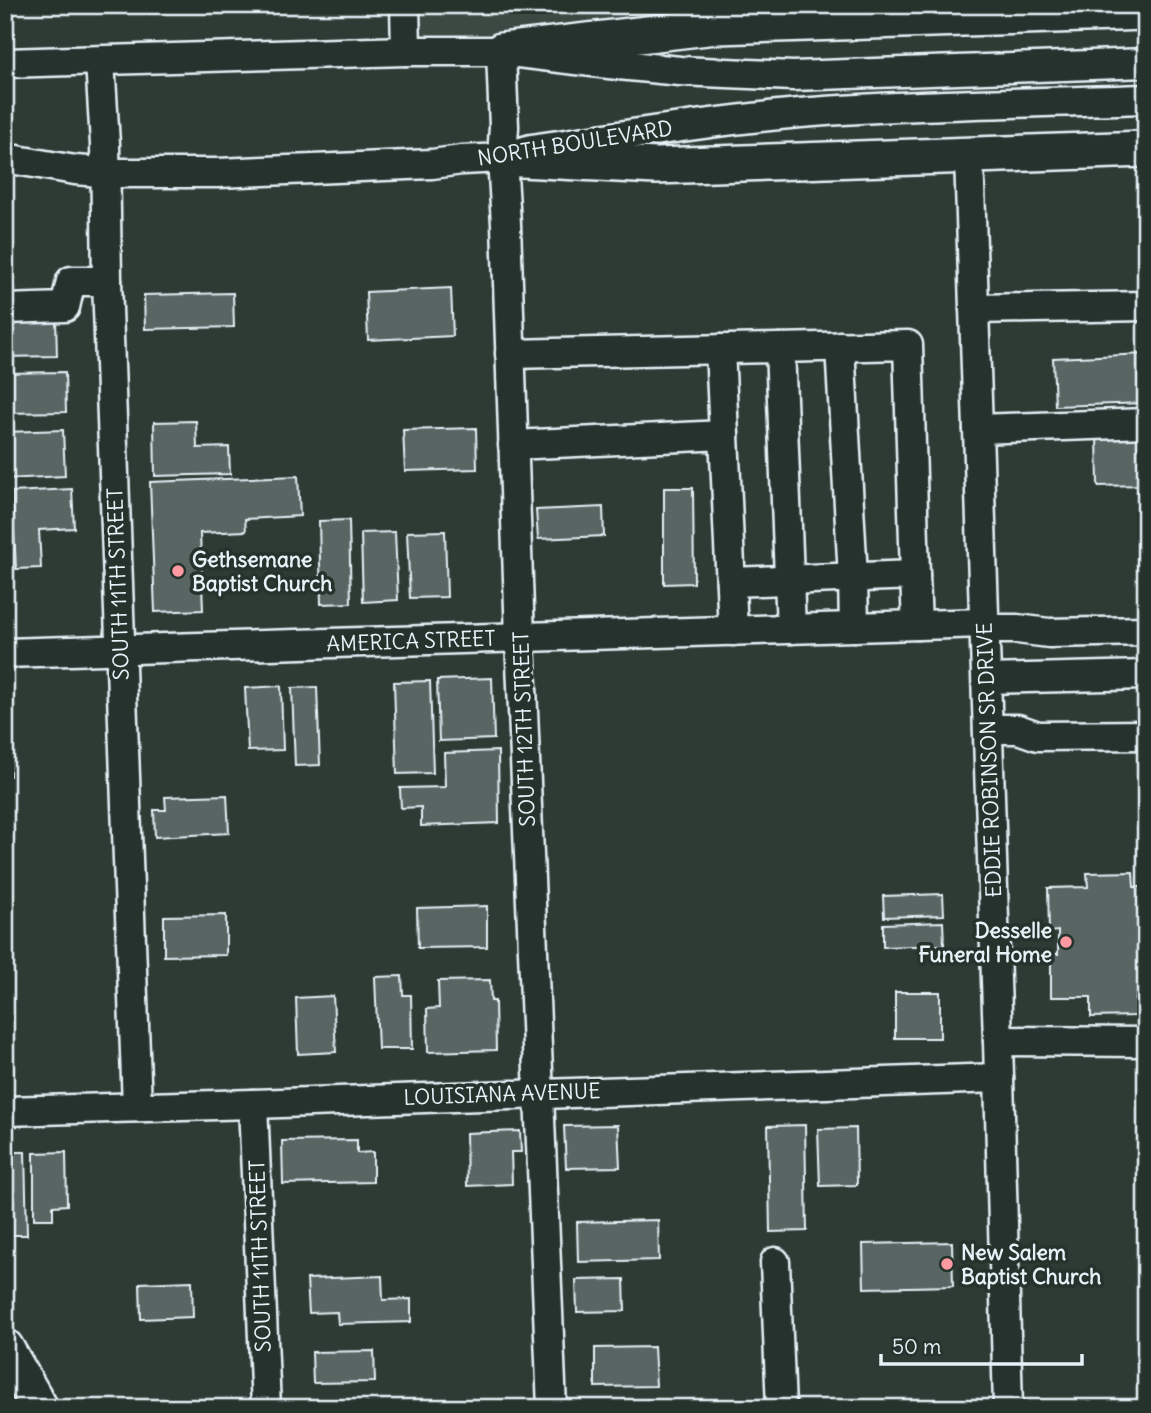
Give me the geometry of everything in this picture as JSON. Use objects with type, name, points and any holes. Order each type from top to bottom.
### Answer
[{"type":"main road","points":[[501,51],[716,26],[860,14],[1076,10],[1146,12]]},
{"type":"main road","points":[[502,158],[656,166],[1146,149]]},
{"type":"main road","points":[[5,1347],[40,1408]]},
{"type":"street","points":[[405,5],[407,51]]},
{"type":"street","points":[[5,63],[407,51],[501,51],[680,71],[793,76],[1146,63]]},
{"type":"street","name":"SOUTH 12TH STREET","points":[[501,51],[504,127],[502,158],[520,638],[552,1408]]},
{"type":"street","name":"SOUTH 11TH STREET","points":[[100,61],[137,1107]]},
{"type":"street","name":"NORTH BOULEVARD","points":[[5,158],[105,172],[165,174],[432,164],[502,158],[531,149],[622,135],[798,113],[893,107],[1146,99]]},
{"type":"street","name":"EDDIE ROBINSON SR DRIVE","points":[[969,155],[1008,1408]]},
{"type":"street","points":[[5,309],[65,307],[71,281],[107,281]]},
{"type":"street","points":[[974,309],[1146,306]]},
{"type":"street","points":[[510,354],[908,345],[917,625]]},
{"type":"street","points":[[840,346],[854,627]]},
{"type":"street","points":[[780,348],[791,629]]},
{"type":"street","points":[[720,349],[733,631]]},
{"type":"street","points":[[978,429],[1146,423]]},
{"type":"street","points":[[513,445],[724,435]]},
{"type":"street","points":[[731,582],[915,575]]},
{"type":"street","name":"AMERICA STREET","points":[[5,653],[917,625],[985,626],[1049,634],[1146,631]]},
{"type":"street","points":[[987,679],[1146,676]]},
{"type":"street","points":[[988,729],[1018,729],[1038,736],[1146,734]]},
{"type":"street","points":[[998,1041],[1146,1042]]},
{"type":"street","name":"LOUISIANA AVENUE","points":[[5,1111],[999,1078]]},
{"type":"street","name":"SOUTH 11TH STREET","points":[[253,1104],[266,1408]]},
{"type":"street","points":[[775,1262],[781,1408]]},
{"type":"shaded area","points":[[405,5],[860,5],[406,51]]},
{"type":"building","points":[[5,243],[10,243],[11,281],[5,282]]},
{"type":"building","points":[[451,288],[453,336],[368,340],[366,292]]},
{"type":"building","points":[[233,293],[234,327],[145,329],[144,295]]},
{"type":"building","points":[[56,318],[57,356],[5,357],[5,319]]},
{"type":"building","points":[[1146,354],[1146,403],[1055,406],[1053,358]]},
{"type":"building","points":[[65,372],[66,412],[5,413],[5,373]]},
{"type":"building","points":[[196,421],[197,448],[229,447],[230,474],[155,476],[154,422]]},
{"type":"building","points":[[476,428],[477,469],[405,471],[403,430]]},
{"type":"building","points":[[63,430],[65,476],[5,479],[5,432]]},
{"type":"building","points":[[1146,431],[1146,485],[1098,486],[1097,432]]},
{"type":"building","name":"Gethsemane Baptist Church","points":[[298,476],[300,516],[245,519],[246,531],[200,533],[203,610],[155,612],[150,482]]},
{"type":"building","points":[[664,488],[693,488],[694,583],[664,584]]},
{"type":"building","points":[[72,489],[74,528],[39,530],[41,568],[16,569],[12,492]]},
{"type":"building","points":[[603,507],[604,536],[538,539],[536,510]]},
{"type":"building","points":[[349,520],[351,603],[321,604],[319,521]]},
{"type":"building","points":[[445,531],[447,597],[410,598],[407,532]]},
{"type":"building","points":[[395,532],[398,600],[363,602],[361,533]]},
{"type":"building","points":[[492,678],[494,739],[439,741],[437,680]]},
{"type":"building","points":[[430,681],[433,773],[397,774],[394,682]]},
{"type":"building","points":[[281,686],[283,750],[248,751],[245,688]]},
{"type":"building","points":[[317,687],[320,765],[295,766],[292,688]]},
{"type":"building","points":[[5,713],[9,713],[10,776],[5,776]]},
{"type":"building","points":[[498,751],[499,823],[421,826],[421,807],[401,808],[400,788],[445,787],[444,753]]},
{"type":"building","points":[[227,795],[229,833],[155,837],[154,810],[166,810],[165,797]]},
{"type":"building","points":[[1133,872],[1134,887],[1146,887],[1146,995],[1136,995],[1136,1016],[1091,1017],[1091,997],[1051,997],[1051,954],[1058,954],[1058,931],[1049,932],[1048,888],[1088,887],[1087,873]]},
{"type":"building","points":[[943,894],[944,915],[884,917],[883,896]]},
{"type":"building","points":[[487,906],[487,947],[418,948],[417,908]]},
{"type":"building","points":[[226,915],[226,955],[164,956],[164,916]]},
{"type":"building","points":[[943,922],[944,945],[883,947],[883,924]]},
{"type":"building","points":[[402,976],[403,995],[411,995],[412,1049],[378,1049],[375,977]]},
{"type":"building","points":[[490,980],[491,1001],[495,1001],[496,1050],[428,1052],[427,1009],[439,1008],[438,981]]},
{"type":"building","points":[[895,992],[940,992],[940,1038],[895,1038]]},
{"type":"building","points":[[333,996],[336,1052],[298,1054],[296,998]]},
{"type":"building","points":[[618,1125],[620,1167],[566,1168],[564,1126]]},
{"type":"building","points":[[805,1125],[807,1231],[770,1232],[768,1126]]},
{"type":"building","points":[[856,1128],[857,1185],[820,1186],[818,1129]]},
{"type":"building","points":[[520,1131],[521,1152],[511,1152],[512,1184],[467,1186],[466,1133]]},
{"type":"building","points":[[357,1140],[357,1153],[373,1152],[373,1182],[283,1184],[282,1141]]},
{"type":"building","points":[[5,1152],[25,1152],[27,1235],[5,1235]]},
{"type":"building","points":[[66,1152],[67,1205],[53,1206],[53,1219],[34,1219],[34,1153]]},
{"type":"building","points":[[658,1220],[659,1260],[578,1262],[577,1222]]},
{"type":"building","points":[[952,1242],[953,1286],[864,1288],[863,1244]]},
{"type":"building","points":[[382,1276],[383,1300],[411,1299],[411,1322],[338,1324],[337,1312],[309,1313],[307,1279]]},
{"type":"building","points":[[624,1279],[625,1311],[577,1312],[576,1280]]},
{"type":"building","points":[[192,1281],[193,1317],[141,1319],[140,1283]]},
{"type":"building","points":[[654,1347],[656,1386],[595,1387],[595,1348]]},
{"type":"building","points":[[374,1351],[375,1382],[313,1383],[312,1352]]},
{"type":"building","points":[[640,1403],[640,1408],[578,1408],[578,1405]]},
{"type":"building","points":[[368,1404],[368,1408],[306,1408],[306,1405]]},
{"type":"place","name":"Gethsemane Baptist Church","points":[[178,571]]},
{"type":"place","name":"Desselle Funeral Home","points":[[1066,942]]},
{"type":"place","name":"New Salem Baptist Church","points":[[947,1264]]}]
